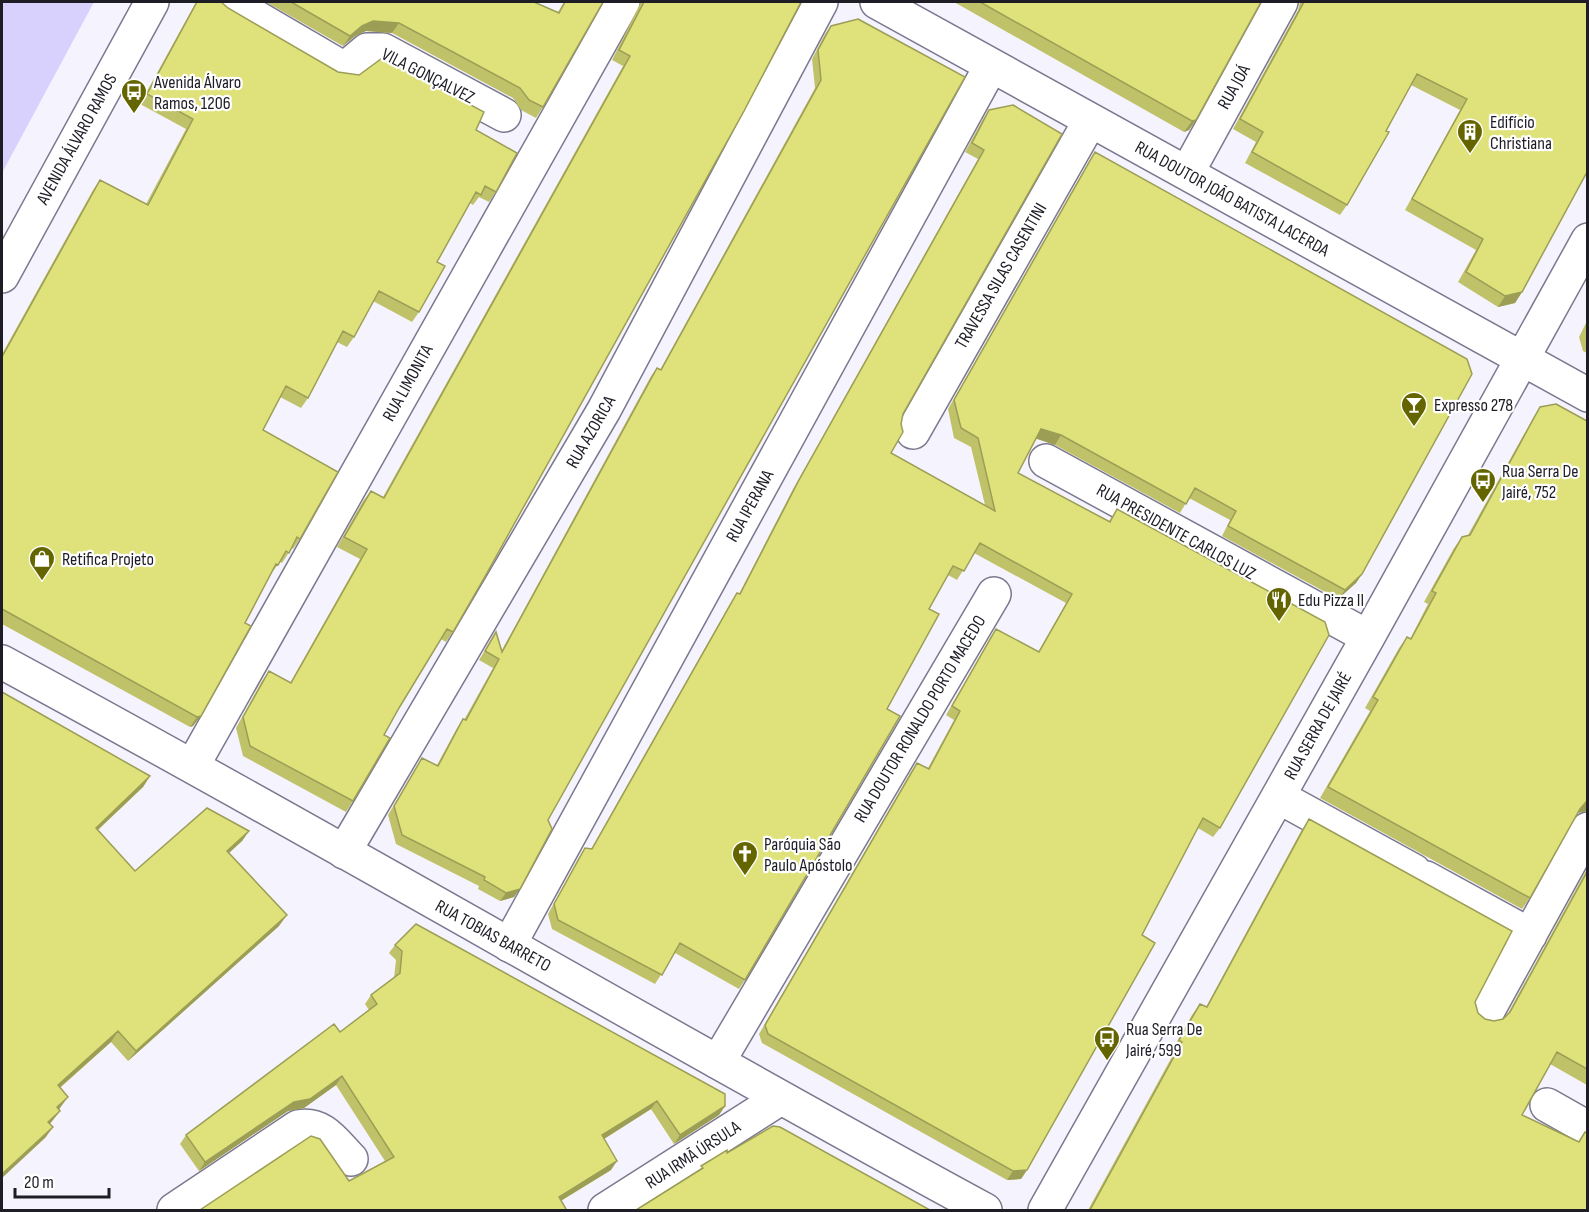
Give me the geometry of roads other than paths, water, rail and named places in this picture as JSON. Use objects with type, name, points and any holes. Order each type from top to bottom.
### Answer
[{"type":"street","name":"AVENIDA ÁLVARO RAMOS","points":[[2,276],[152,2]]},
{"type":"street","name":"VILA GONÇALVEZ","points":[[230,2],[336,64],[347,67],[367,50],[382,50],[504,115]]},
{"type":"street","name":"RUA LIMONITA","points":[[193,765],[623,2]]},
{"type":"street","name":"RUA AZORICA","points":[[344,852],[604,410],[821,2]]},
{"type":"street","name":"RUA JOÁ","points":[[1187,173],[1281,2]]},
{"type":"street","name":"RUA DOUTOR JOÃO BATISTA LACERDA","points":[[883,3],[1090,121],[1587,395]]},
{"type":"street","name":"RUA IPERANA","points":[[509,945],[992,66]]},
{"type":"street","name":"TRAVESSA SILAS CASENTINI","points":[[913,432],[1090,121]]},
{"type":"street","name":"RUA SERRA DE JAIRÉ","points":[[1045,1210],[1368,636],[1587,240]]},
{"type":"street","name":"RUA PRESIDENTE CARLOS LUZ","points":[[1046,461],[1368,636]]},
{"type":"street","name":"RUA DOUTOR RONALDO PORTO MACEDO","points":[[718,1062],[994,594]]},
{"type":"street","name":"RUA TOBIAS BARRETO","points":[[2,662],[193,765],[718,1062],[779,1099],[985,1210]]},
{"type":"street","points":[[1278,797],[1530,935]]},
{"type":"street","points":[[1486,1014],[1587,829]]},
{"type":"street","name":"RUA IRMÃ ÚRSULA","points":[[606,1210],[779,1099]]},
{"type":"street","points":[[1547,1105],[1587,1128]]},
{"type":"street","points":[[174,1210],[298,1127],[310,1124],[319,1128],[351,1159]]},
{"type":"place","name":"Avenida Álvaro Ramos, 1206","points":[[134,115]]},
{"type":"place","name":"Edifício Christiana","points":[[1470,155]]},
{"type":"place","name":"Expresso 278","points":[[1414,428]]},
{"type":"place","name":"Rua Serra De Jairé, 752","points":[[1483,504]]},
{"type":"place","name":"Retifica Projeto","points":[[42,582]]},
{"type":"place","name":"Edu Pizza II","points":[[1279,623]]},
{"type":"place","name":"Paróquia São Paulo Apóstolo","points":[[745,877]]},
{"type":"place","name":"Rua Serra De Jairé, 599","points":[[1107,1062]]}]
